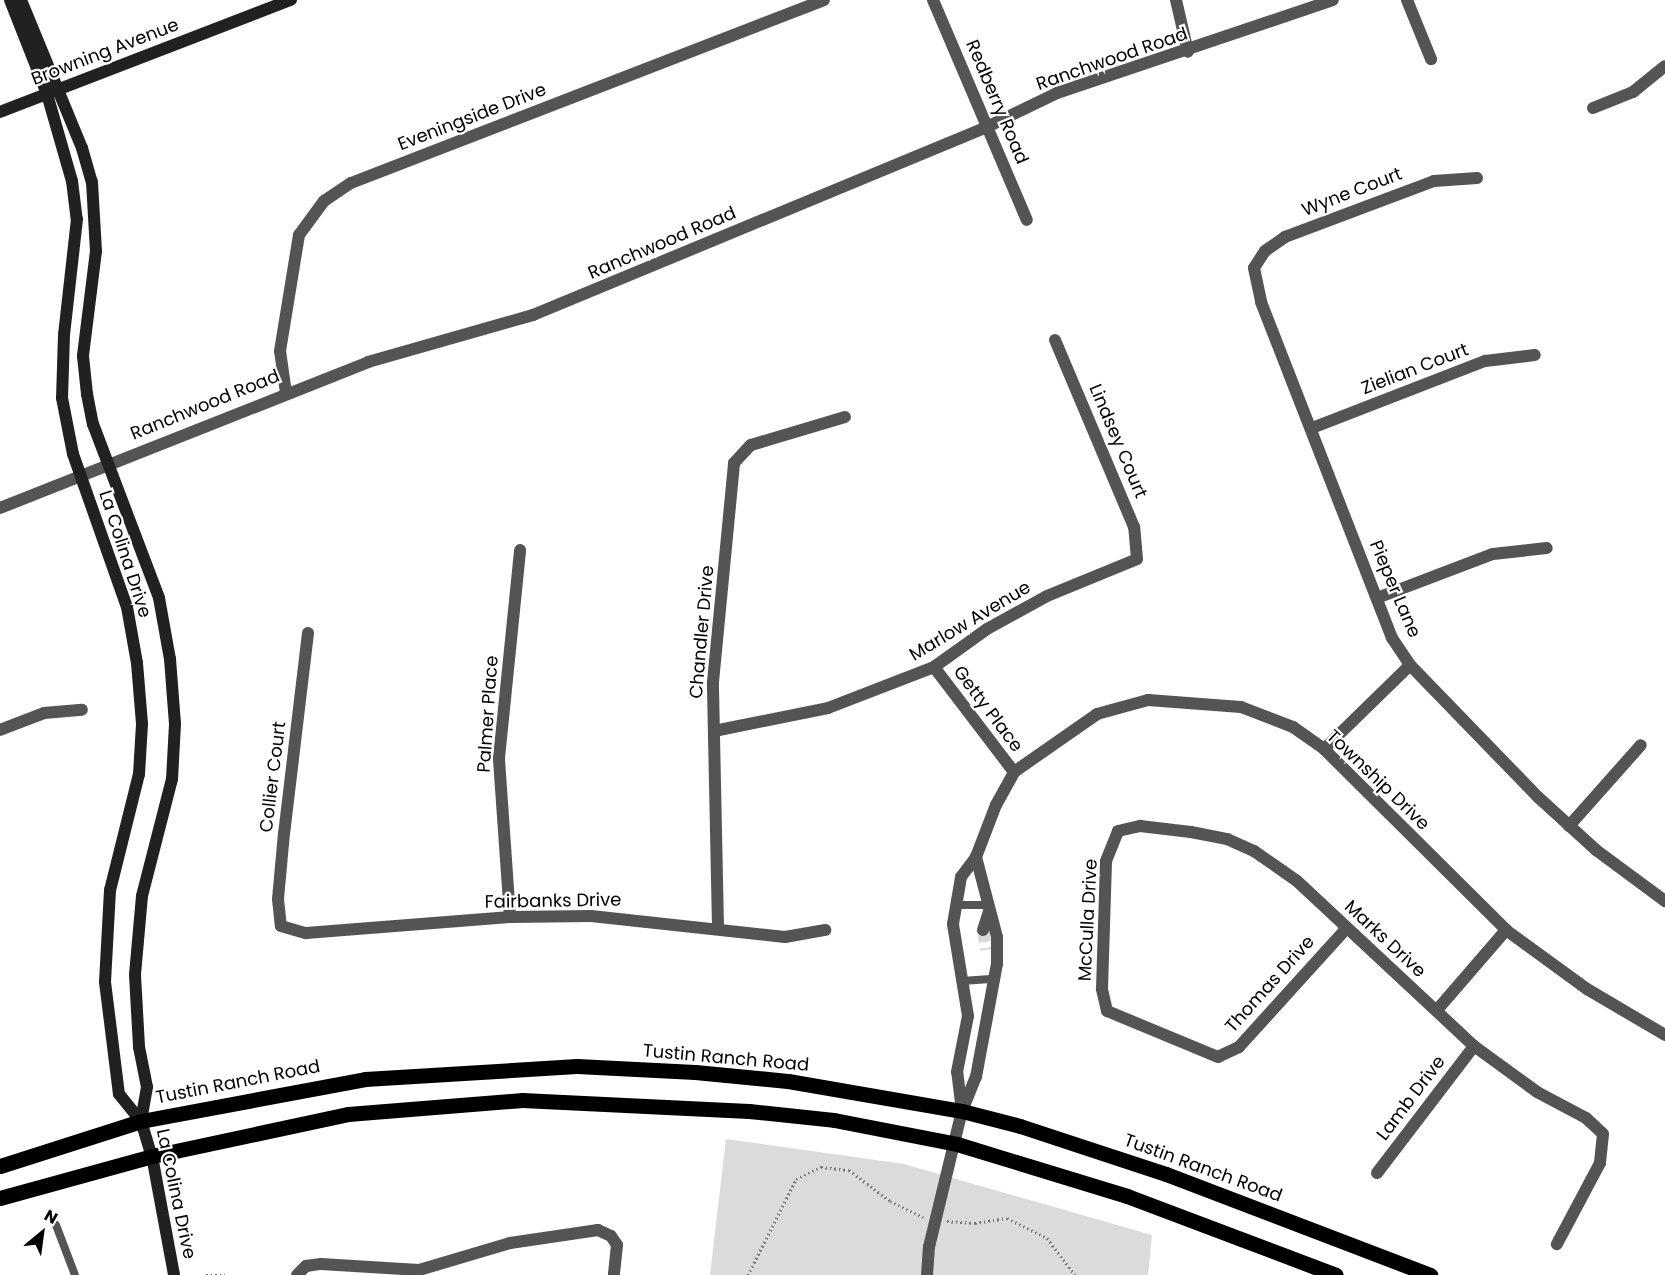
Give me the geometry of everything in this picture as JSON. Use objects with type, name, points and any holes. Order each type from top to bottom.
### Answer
[{"type":"main road","name":"Tustin Ranch Road","points":[[0,1166],[141,1121],[365,1079],[577,1066],[788,1081],[962,1111],[1132,1163],[1430,1275]]},
{"type":"main road","points":[[0,1198],[152,1156],[348,1114],[522,1100],[749,1110],[834,1120],[957,1144],[1127,1196],[1336,1275]]},
{"type":"street","name":"La Colina Drive","points":[[10,0],[52,92],[74,126],[92,182],[96,251],[83,356],[93,424],[159,598],[170,660],[175,724],[172,779],[142,896],[135,975],[139,1047],[147,1087],[141,1121]]},
{"type":"street","name":"La Colina Drive","points":[[21,0],[52,92],[72,180],[77,219],[64,335],[62,398],[80,474],[127,606],[137,663],[142,724],[140,774],[110,890],[105,982],[119,1094],[141,1121],[152,1156],[174,1275]]},
{"type":"street","name":"Browning Avenue","points":[[0,112],[274,3],[291,0]]},
{"type":"street","name":"Eveningside Drive","points":[[286,393],[280,351],[299,235],[324,201],[351,183],[824,0]]},
{"type":"street","name":"Redberry Road","points":[[933,0],[989,126],[1027,220]]},
{"type":"street","points":[[1176,0],[1188,52]]},
{"type":"street","name":"Ranchwood Road","points":[[0,508],[80,474],[369,362],[533,315],[989,126],[1057,93],[1188,52],[1333,0]]},
{"type":"street","points":[[1407,0],[1431,59]]},
{"type":"street","points":[[1593,108],[1633,92],[1665,66]]},
{"type":"street","name":"Wyne Court","points":[[1254,268],[1265,251],[1285,237],[1434,181],[1477,178]]},
{"type":"street","name":"Pieper Lane","points":[[1254,268],[1260,302],[1312,428],[1392,638],[1410,665],[1569,826],[1665,901]]},
{"type":"street","name":"Lindsey Court","points":[[1055,340],[1134,527],[1137,559]]},
{"type":"street","name":"Zielian Court","points":[[1312,428],[1485,361],[1535,355]]},
{"type":"street","name":"Chandler Drive","points":[[718,927],[713,682],[734,463],[751,445],[845,417]]},
{"type":"street","points":[[1377,598],[1493,554],[1547,548]]},
{"type":"street","name":"Palmer Place","points":[[510,917],[499,758],[520,550]]},
{"type":"street","name":"Marlow Avenue","points":[[714,731],[828,708],[934,667],[987,629],[1037,601],[1137,559]]},
{"type":"street","name":"Collier Court","points":[[280,926],[281,866],[308,633]]},
{"type":"street","points":[[1324,749],[1410,665]]},
{"type":"street","name":"Getty Place","points":[[934,667],[1014,772]]},
{"type":"street","name":"Township Drive","points":[[1014,772],[1097,714],[1148,700],[1241,707],[1275,718],[1324,749],[1506,930],[1587,989],[1665,1035]]},
{"type":"street","points":[[0,730],[44,712],[82,710]]},
{"type":"street","points":[[1569,826],[1641,745]]},
{"type":"street","points":[[962,1111],[957,1072],[968,1016],[954,905],[961,877],[976,857],[1014,772]]},
{"type":"street","name":"Marks Drive","points":[[1118,831],[1140,826],[1191,832],[1227,839],[1254,851],[1297,881],[1345,930],[1437,1010],[1474,1046],[1537,1092],[1586,1118],[1603,1134],[1600,1163],[1557,1244]]},
{"type":"street","name":"McCulla Drive","points":[[1118,831],[1106,861],[1102,989],[1107,1011],[1218,1057]]},
{"type":"street","points":[[927,1275],[929,1247],[957,1144],[962,1111],[976,1077],[997,964],[997,937],[976,857]]},
{"type":"street","points":[[983,930],[988,908]]},
{"type":"street","name":"Fairbanks Drive","points":[[280,926],[306,933],[510,917],[591,916],[718,927],[785,937],[825,930]]},
{"type":"street","name":"Thomas Drive","points":[[1218,1057],[1239,1047],[1345,930]]},
{"type":"street","points":[[1437,1010],[1506,930]]},
{"type":"street","points":[[986,950],[997,964]]},
{"type":"street","name":"Lamb Drive","points":[[1377,1173],[1474,1046]]},
{"type":"street","points":[[301,1270],[419,1270],[510,1243],[598,1230],[611,1236],[617,1245],[614,1275]]},
{"type":"lane","points":[[954,905],[988,908]]},
{"type":"lane","points":[[962,981],[994,979]]},
{"type":"lane","points":[[56,1225],[75,1275]]},
{"type":"path","points":[[748,1275],[796,1179],[821,1167],[849,1170],[890,1201]]},
{"type":"path","points":[[975,1223],[1007,1218],[1047,1238],[1075,1275]]},
{"type":"path","points":[[206,1275],[225,1275]]},
{"type":"shaded area","points":[[726,1139],[904,1164],[1152,1235],[1148,1275],[710,1275]]},
{"type":"tunnel","points":[[983,930],[986,950]]}]
